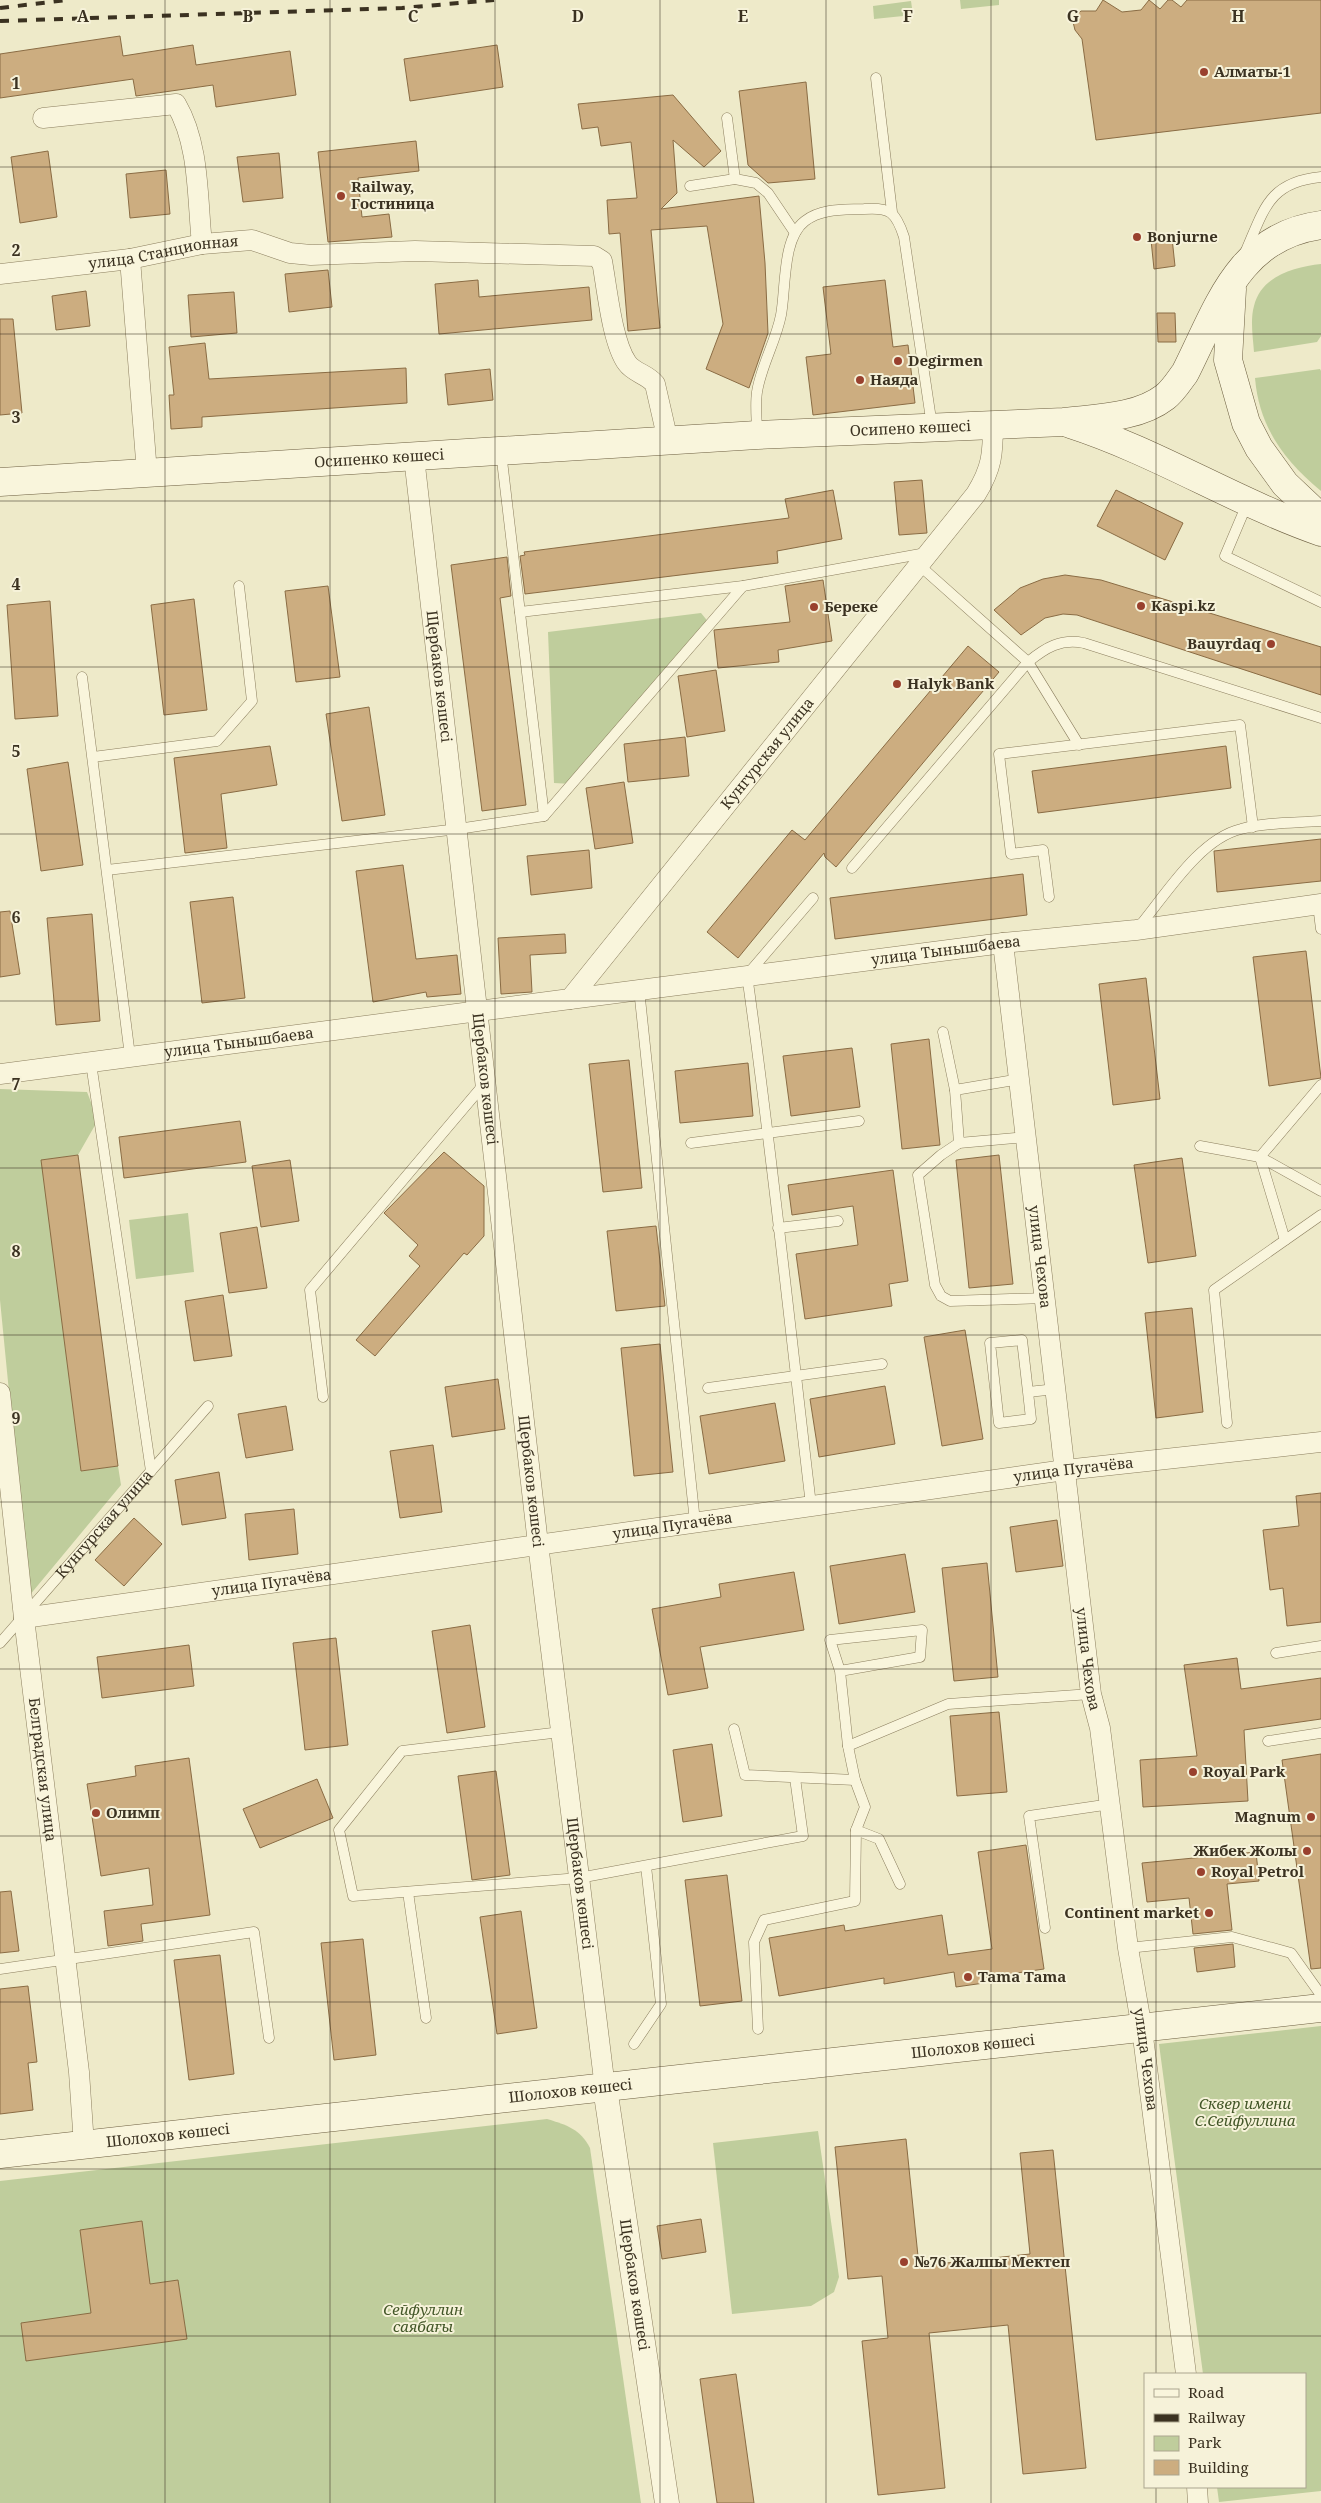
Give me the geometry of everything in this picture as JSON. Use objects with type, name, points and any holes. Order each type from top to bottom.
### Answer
[{"type":"main road","name":"Осипено көшесі","points":[[757,435],[993,423],[1064,422],[1116,415],[1152,404],[1165,397],[1184,373],[1233,278],[1259,250],[1282,235],[1321,225]]},
{"type":"main road","points":[[1233,278],[1228,360],[1246,423],[1259,448],[1285,484],[1321,518]]},
{"type":"main road","points":[[1064,422],[1134,449],[1248,503],[1321,532]]},
{"type":"main road","name":"Осипенко көшесі","points":[[0,482],[757,435]]},
{"type":"main road","name":"Шолохов көшесі","points":[[0,2154],[1321,2008]]},
{"type":"street","points":[[43,118],[176,104],[184,118],[192,140],[202,244]]},
{"type":"street","name":"улица Станционная","points":[[0,274],[130,259],[202,244],[252,240],[290,253],[311,255],[415,251],[531,253],[598,258],[602,261],[615,332],[626,361],[632,368],[655,384],[668,441]]},
{"type":"street","points":[[130,259],[147,473]]},
{"type":"street","name":"Кунгурская улица","points":[[570,999],[976,494],[988,475],[993,452],[993,423]]},
{"type":"street","name":"Щербаков көшесі","points":[[414,457],[479,1010],[485,1083],[538,1544],[579,1878],[605,2088],[667,2503]]},
{"type":"street","name":"улица Тынышбаева","points":[[570,999],[1003,942],[1136,930],[1319,905]]},
{"type":"street","name":"улица Чехова","points":[[1003,942],[1091,1694],[1100,1728],[1111,1804],[1128,1948],[1142,2029],[1186,2373]]},
{"type":"street","points":[[479,1010],[570,999]]},
{"type":"street","name":"улица Тынышбаева","points":[[0,1074],[479,1010]]},
{"type":"street","name":"Белградская улица","points":[[0,1392],[24,1618],[79,2072],[84,2145]]},
{"type":"street","name":"улица Пугачёва","points":[[24,1618],[1065,1470],[1321,1442]]},
{"type":"street","points":[[1197,2488],[1198,2503]]},
{"type":"lane","points":[[876,78],[892,212]]},
{"type":"lane","points":[[727,118],[735,179]]},
{"type":"lane","points":[[1233,278],[1273,196],[1283,187],[1300,180],[1321,177]]},
{"type":"lane","points":[[690,186],[735,179],[756,183],[768,193],[795,233]]},
{"type":"lane","points":[[757,435],[757,392],[781,317],[789,250],[795,233],[804,222],[822,212],[882,208],[892,212],[899,221],[904,237],[932,426]]},
{"type":"lane","points":[[501,452],[544,816]]},
{"type":"lane","points":[[1248,503],[1225,556],[1321,602]]},
{"type":"lane","points":[[520,612],[742,586],[924,559],[1028,662],[1078,745]]},
{"type":"lane","points":[[93,757],[217,741],[252,701],[239,586]]},
{"type":"lane","points":[[107,870],[458,829],[544,816],[742,586]]},
{"type":"lane","points":[[852,868],[1028,662],[1051,646],[1064,641],[1075,641],[1321,718]]},
{"type":"lane","points":[[82,677],[130,1056]]},
{"type":"lane","points":[[1050,897],[1043,850],[1011,854],[999,754],[1240,725],[1253,827]]},
{"type":"lane","points":[[1136,930],[1202,851],[1215,839],[1228,833],[1253,827],[1321,821]]},
{"type":"lane","points":[[811,1506],[778,1228],[769,1133],[747,975],[813,898]]},
{"type":"lane","points":[[1319,905],[1321,929]]},
{"type":"lane","points":[[639,989],[695,1522]]},
{"type":"lane","points":[[943,1032],[955,1090],[958,1143]]},
{"type":"lane","points":[[92,1063],[151,1471]]},
{"type":"lane","points":[[955,1090],[1020,1079]]},
{"type":"lane","points":[[323,1397],[310,1290],[485,1083]]},
{"type":"lane","points":[[1260,1157],[1321,1085]]},
{"type":"lane","points":[[691,1143],[859,1121]]},
{"type":"lane","points":[[1027,1137],[958,1143],[918,1175],[938,1291],[945,1299],[956,1302],[1046,1298]]},
{"type":"lane","points":[[1200,1146],[1260,1157],[1321,1191]]},
{"type":"lane","points":[[1260,1157],[1285,1240]]},
{"type":"lane","points":[[1227,1424],[1214,1290],[1321,1215]]},
{"type":"lane","points":[[778,1228],[838,1221]]},
{"type":"lane","points":[[1022,1340],[1028,1392],[1031,1419],[999,1423],[990,1344],[1022,1340]]},
{"type":"lane","points":[[708,1388],[882,1364]]},
{"type":"lane","points":[[1028,1392],[1056,1389]]},
{"type":"lane","name":"Кунгурская улица","points":[[0,1643],[24,1618],[208,1406]]},
{"type":"lane","points":[[758,2029],[754,1942],[764,1920],[855,1901],[856,1830],[865,1807],[855,1780],[848,1746],[840,1671],[830,1640],[922,1630],[920,1657],[840,1671]]},
{"type":"lane","points":[[1276,1653],[1321,1646]]},
{"type":"lane","points":[[848,1746],[948,1704],[1091,1694]]},
{"type":"lane","points":[[734,1728],[745,1775],[855,1780]]},
{"type":"lane","points":[[561,1732],[402,1751],[338,1830],[354,1896],[579,1878],[802,1836],[796,1778]]},
{"type":"lane","points":[[1268,1741],[1321,1732]]},
{"type":"lane","points":[[1046,1928],[1029,1816],[1111,1804]]},
{"type":"lane","points":[[856,1830],[879,1838],[900,1884]]},
{"type":"lane","points":[[634,2044],[661,2004],[646,1866]]},
{"type":"lane","points":[[408,1892],[426,2018]]},
{"type":"lane","points":[[0,1969],[66,1961],[254,1932],[269,2038]]},
{"type":"lane","points":[[1128,1948],[1232,1936],[1291,1953],[1321,1994]]},
{"type":"green space","points":[[960,0],[999,0],[999,5],[961,9]]},
{"type":"green space","points":[[911,1],[913,15],[874,19],[873,6]]},
{"type":"green space","points":[[1321,264],[1321,336],[1317,342],[1254,352],[1252,317],[1258,296],[1264,287],[1280,275],[1300,268]]},
{"type":"green space","points":[[1320,369],[1321,491],[1285,455],[1276,441],[1262,412],[1257,396],[1255,378]]},
{"type":"green space","points":[[701,613],[710,624],[572,784],[554,783],[548,632]]},
{"type":"green space","points":[[0,1089],[87,1092],[98,1120],[78,1155],[42,1160],[81,1471],[118,1466],[121,1485],[29,1596],[0,1300]]},
{"type":"green space","points":[[188,1213],[194,1272],[136,1279],[129,1220]]},
{"type":"green space","name":"Сквер имени С.Сейфуллина","points":[[1321,2026],[1321,2491],[1219,2502],[1217,2488],[1306,2488],[1306,2373],[1203,2373],[1159,2044]]},
{"type":"green space","name":"Сейфуллин саябағы","points":[[547,2119],[561,2123],[577,2132],[590,2148],[641,2503],[0,2503],[0,2181]]},
{"type":"green space","points":[[818,2131],[839,2277],[834,2292],[811,2306],[732,2314],[713,2143]]},
{"type":"building","name":"Алматы-1","points":[[1103,0],[1122,12],[1141,10],[1149,0],[1160,9],[1168,0],[1172,0],[1181,7],[1187,0],[1321,0],[1321,113],[1096,140],[1082,39],[1075,30],[1073,22],[1074,17],[1081,11],[1096,11]]},
{"type":"building","points":[[120,36],[123,56],[193,45],[196,65],[290,51],[296,95],[216,107],[213,85],[136,96],[133,79],[0,98],[0,54]]},
{"type":"building","points":[[497,45],[503,87],[410,101],[404,59]]},
{"type":"building","points":[[806,82],[815,179],[768,183],[748,165],[739,91]]},
{"type":"building","points":[[673,95],[721,151],[704,167],[673,140],[677,193],[661,209],[759,196],[765,263],[768,333],[749,388],[706,369],[723,324],[707,226],[651,230],[660,328],[628,331],[620,233],[609,234],[607,200],[637,198],[631,142],[601,146],[598,127],[582,129],[578,104]]},
{"type":"building","name":"Railway, Гостиница","points":[[416,141],[419,171],[358,178],[362,217],[389,214],[392,237],[328,242],[318,152]]},
{"type":"building","points":[[48,151],[57,217],[20,223],[11,157]]},
{"type":"building","points":[[279,153],[283,198],[243,202],[237,157]]},
{"type":"building","points":[[166,170],[170,214],[130,218],[126,174]]},
{"type":"building","points":[[1172,238],[1175,266],[1154,269],[1151,240]]},
{"type":"building","points":[[328,270],[332,307],[289,312],[285,274]]},
{"type":"building","points":[[478,280],[479,297],[589,287],[592,320],[439,334],[435,284]]},
{"type":"building","points":[[885,280],[893,347],[908,345],[915,403],[813,415],[806,357],[831,354],[823,287]]},
{"type":"building","points":[[86,291],[90,326],[56,330],[52,296]]},
{"type":"building","points":[[234,292],[237,333],[191,337],[188,295]]},
{"type":"building","points":[[1157,313],[1175,313],[1176,342],[1158,342]]},
{"type":"building","points":[[0,319],[13,319],[22,413],[0,415]]},
{"type":"building","points":[[205,343],[209,379],[406,368],[407,403],[202,417],[202,427],[171,429],[169,395],[174,395],[169,347]]},
{"type":"building","points":[[490,369],[493,400],[448,405],[445,374]]},
{"type":"building","points":[[922,480],[927,533],[899,535],[894,482]]},
{"type":"building","points":[[833,490],[842,539],[777,551],[778,563],[525,594],[520,556],[525,555],[524,552],[789,518],[785,499]]},
{"type":"building","points":[[1116,490],[1183,523],[1165,560],[1097,526]]},
{"type":"building","points":[[507,557],[511,596],[500,598],[526,805],[482,811],[451,565]]},
{"type":"building","points":[[1065,575],[1101,580],[1321,647],[1321,695],[1077,615],[1063,614],[1045,618],[1021,635],[994,610],[1020,588],[1043,579]]},
{"type":"building","points":[[823,580],[832,641],[778,650],[779,662],[718,668],[714,630],[790,622],[785,586]]},
{"type":"building","points":[[328,586],[340,677],[296,682],[285,591]]},
{"type":"building","points":[[194,599],[207,710],[164,715],[151,605]]},
{"type":"building","points":[[50,601],[58,716],[15,719],[7,605]]},
{"type":"building","points":[[968,646],[999,672],[836,867],[825,857],[824,853],[738,958],[707,932],[792,830],[805,840]]},
{"type":"building","points":[[716,670],[725,731],[687,737],[678,676]]},
{"type":"building","points":[[369,707],[385,815],[342,821],[326,714]]},
{"type":"building","points":[[685,737],[689,776],[628,782],[624,744]]},
{"type":"building","points":[[270,746],[277,785],[221,794],[227,848],[185,853],[174,758]]},
{"type":"building","points":[[1226,746],[1231,788],[1038,813],[1032,771]]},
{"type":"building","points":[[68,762],[83,865],[41,871],[27,769]]},
{"type":"building","points":[[624,782],[633,843],[595,849],[586,788]]},
{"type":"building","points":[[1321,839],[1321,881],[1217,892],[1214,851]]},
{"type":"building","points":[[589,850],[592,888],[531,895],[527,856]]},
{"type":"building","points":[[403,865],[416,959],[457,955],[461,994],[427,997],[426,992],[373,1002],[356,871]]},
{"type":"building","points":[[1023,874],[1027,915],[835,939],[830,898]]},
{"type":"building","points":[[233,897],[245,998],[202,1003],[190,902]]},
{"type":"building","points":[[10,911],[20,974],[0,977],[0,912]]},
{"type":"building","points":[[92,914],[100,1021],[56,1025],[47,918]]},
{"type":"building","points":[[565,934],[566,953],[530,955],[532,992],[501,994],[498,938]]},
{"type":"building","points":[[1306,951],[1321,1078],[1269,1086],[1253,957]]},
{"type":"building","points":[[1146,978],[1160,1099],[1113,1105],[1099,984]]},
{"type":"building","points":[[929,1039],[940,1145],[902,1149],[891,1044]]},
{"type":"building","points":[[852,1048],[860,1107],[791,1116],[783,1056]]},
{"type":"building","points":[[629,1060],[642,1188],[603,1192],[589,1064]]},
{"type":"building","points":[[748,1063],[753,1116],[680,1123],[675,1071]]},
{"type":"building","points":[[240,1121],[246,1162],[124,1178],[119,1137]]},
{"type":"building","points":[[444,1152],[484,1186],[484,1236],[467,1255],[464,1253],[375,1356],[356,1340],[420,1266],[409,1256],[418,1245],[384,1213]]},
{"type":"building","points":[[78,1155],[118,1466],[81,1471],[41,1160]]},
{"type":"building","points":[[999,1155],[1013,1284],[969,1288],[956,1160]]},
{"type":"building","points":[[1182,1158],[1196,1256],[1148,1263],[1134,1165]]},
{"type":"building","points":[[290,1160],[299,1221],[261,1227],[252,1166]]},
{"type":"building","points":[[893,1170],[908,1281],[889,1284],[892,1306],[805,1319],[796,1254],[858,1245],[853,1206],[792,1215],[788,1185]]},
{"type":"building","points":[[656,1226],[665,1306],[616,1311],[607,1231]]},
{"type":"building","points":[[257,1227],[267,1288],[229,1293],[220,1233]]},
{"type":"building","points":[[223,1295],[232,1356],[194,1361],[185,1301]]},
{"type":"building","points":[[1192,1308],[1203,1412],[1156,1418],[1145,1313]]},
{"type":"building","points":[[965,1330],[983,1439],[942,1446],[924,1337]]},
{"type":"building","points":[[660,1344],[673,1472],[634,1476],[621,1348]]},
{"type":"building","points":[[498,1379],[505,1429],[452,1437],[445,1387]]},
{"type":"building","points":[[885,1386],[895,1444],[819,1457],[810,1399]]},
{"type":"building","points":[[775,1403],[785,1461],[709,1474],[700,1416]]},
{"type":"building","points":[[286,1406],[293,1450],[246,1458],[238,1414]]},
{"type":"building","points":[[433,1445],[442,1512],[400,1518],[390,1451]]},
{"type":"building","points":[[219,1472],[226,1518],[182,1525],[175,1480]]},
{"type":"building","points":[[1321,1493],[1321,1622],[1287,1626],[1283,1588],[1270,1590],[1263,1530],[1299,1526],[1296,1496]]},
{"type":"building","points":[[294,1509],[298,1554],[249,1560],[245,1514]]},
{"type":"building","points":[[134,1518],[162,1544],[124,1586],[95,1560]]},
{"type":"building","points":[[1057,1520],[1063,1566],[1016,1572],[1010,1527]]},
{"type":"building","points":[[905,1554],[915,1612],[839,1624],[830,1566]]},
{"type":"building","points":[[987,1563],[998,1677],[954,1681],[942,1568]]},
{"type":"building","points":[[794,1572],[804,1630],[700,1647],[708,1688],[668,1695],[652,1609],[721,1597],[719,1584]]},
{"type":"building","points":[[470,1625],[485,1727],[447,1733],[432,1631]]},
{"type":"building","points":[[336,1638],[348,1745],[305,1750],[293,1643]]},
{"type":"building","points":[[189,1645],[194,1686],[102,1698],[97,1657]]},
{"type":"building","points":[[1237,1658],[1241,1689],[1321,1678],[1321,1719],[1244,1730],[1248,1801],[1143,1807],[1140,1760],[1197,1756],[1184,1665]]},
{"type":"building","points":[[999,1712],[1007,1792],[957,1796],[950,1716]]},
{"type":"building","points":[[712,1744],[722,1816],[683,1822],[673,1750]]},
{"type":"building","name":"Жибек Жолы","points":[[1321,1754],[1321,1968],[1311,1969],[1282,1760]]},
{"type":"building","points":[[189,1758],[210,1915],[141,1924],[143,1941],[108,1946],[104,1911],[153,1905],[149,1868],[101,1876],[87,1784],[136,1776],[135,1766]]},
{"type":"building","points":[[496,1771],[510,1875],[472,1880],[458,1776]]},
{"type":"building","points":[[317,1779],[333,1818],[260,1848],[243,1809]]},
{"type":"building","points":[[1026,1845],[1044,1969],[983,1978],[984,1983],[956,1987],[954,1972],[884,1984],[884,1978],[779,1996],[769,1938],[844,1925],[845,1931],[942,1915],[948,1955],[992,1949],[978,1852]]},
{"type":"building","name":"Royal Petrol","points":[[1256,1852],[1259,1881],[1227,1884],[1232,1930],[1193,1934],[1189,1898],[1147,1902],[1142,1863]]},
{"type":"building","points":[[727,1875],[742,2001],[700,2006],[685,1880]]},
{"type":"building","points":[[11,1891],[19,1951],[0,1953],[0,1892]]},
{"type":"building","points":[[521,1911],[537,2028],[497,2034],[480,1917]]},
{"type":"building","points":[[363,1939],[376,2055],[334,2060],[321,1943]]},
{"type":"building","points":[[1233,1944],[1235,1967],[1197,1972],[1194,1948]]},
{"type":"building","points":[[220,1955],[234,2074],[189,2080],[174,1960]]},
{"type":"building","points":[[28,1986],[37,2062],[28,2063],[33,2110],[0,2114],[0,1989]]},
{"type":"building","points":[[906,2139],[919,2266],[1030,2254],[1020,2153],[1053,2150],[1086,2468],[1023,2474],[1008,2325],[929,2333],[945,2488],[878,2495],[862,2341],[888,2338],[882,2276],[848,2279],[835,2147]]},
{"type":"building","points":[[701,2219],[706,2252],[662,2259],[657,2226]]},
{"type":"building","points":[[142,2221],[150,2284],[178,2280],[187,2339],[26,2361],[21,2323],[91,2313],[80,2230]]},
{"type":"building","points":[[736,2374],[754,2503],[717,2503],[700,2379]]},
{"type":"railway","points":[[0,8],[67,0]]},
{"type":"railway","points":[[0,21],[402,8],[494,0]]},
{"type":"place","name":"Алматы-1","points":[[1204,72]]},
{"type":"place","name":"Railway, Гостиница","points":[[341,196]]},
{"type":"place","name":"Bonjurne","points":[[1137,237]]},
{"type":"place","name":"Degirmen","points":[[898,361]]},
{"type":"place","name":"Наяда","points":[[860,380]]},
{"type":"place","name":"Kaspi.kz","points":[[1141,606]]},
{"type":"place","name":"Береке","points":[[814,607]]},
{"type":"place","name":"Bauyrdaq","points":[[1271,644]]},
{"type":"place","name":"Halyk Bank","points":[[897,684]]},
{"type":"place","name":"Royal Park","points":[[1193,1772]]},
{"type":"place","name":"Олимп","points":[[96,1813]]},
{"type":"place","name":"Magnum","points":[[1311,1817]]},
{"type":"place","name":"Жибек Жолы","points":[[1307,1851]]},
{"type":"place","name":"Royal Petrol","points":[[1201,1872]]},
{"type":"place","name":"Continent market","points":[[1209,1913]]},
{"type":"place","name":"Tama Tama","points":[[968,1977]]},
{"type":"place","name":"№76 Жалпы Мектеп","points":[[904,2262]]}]
